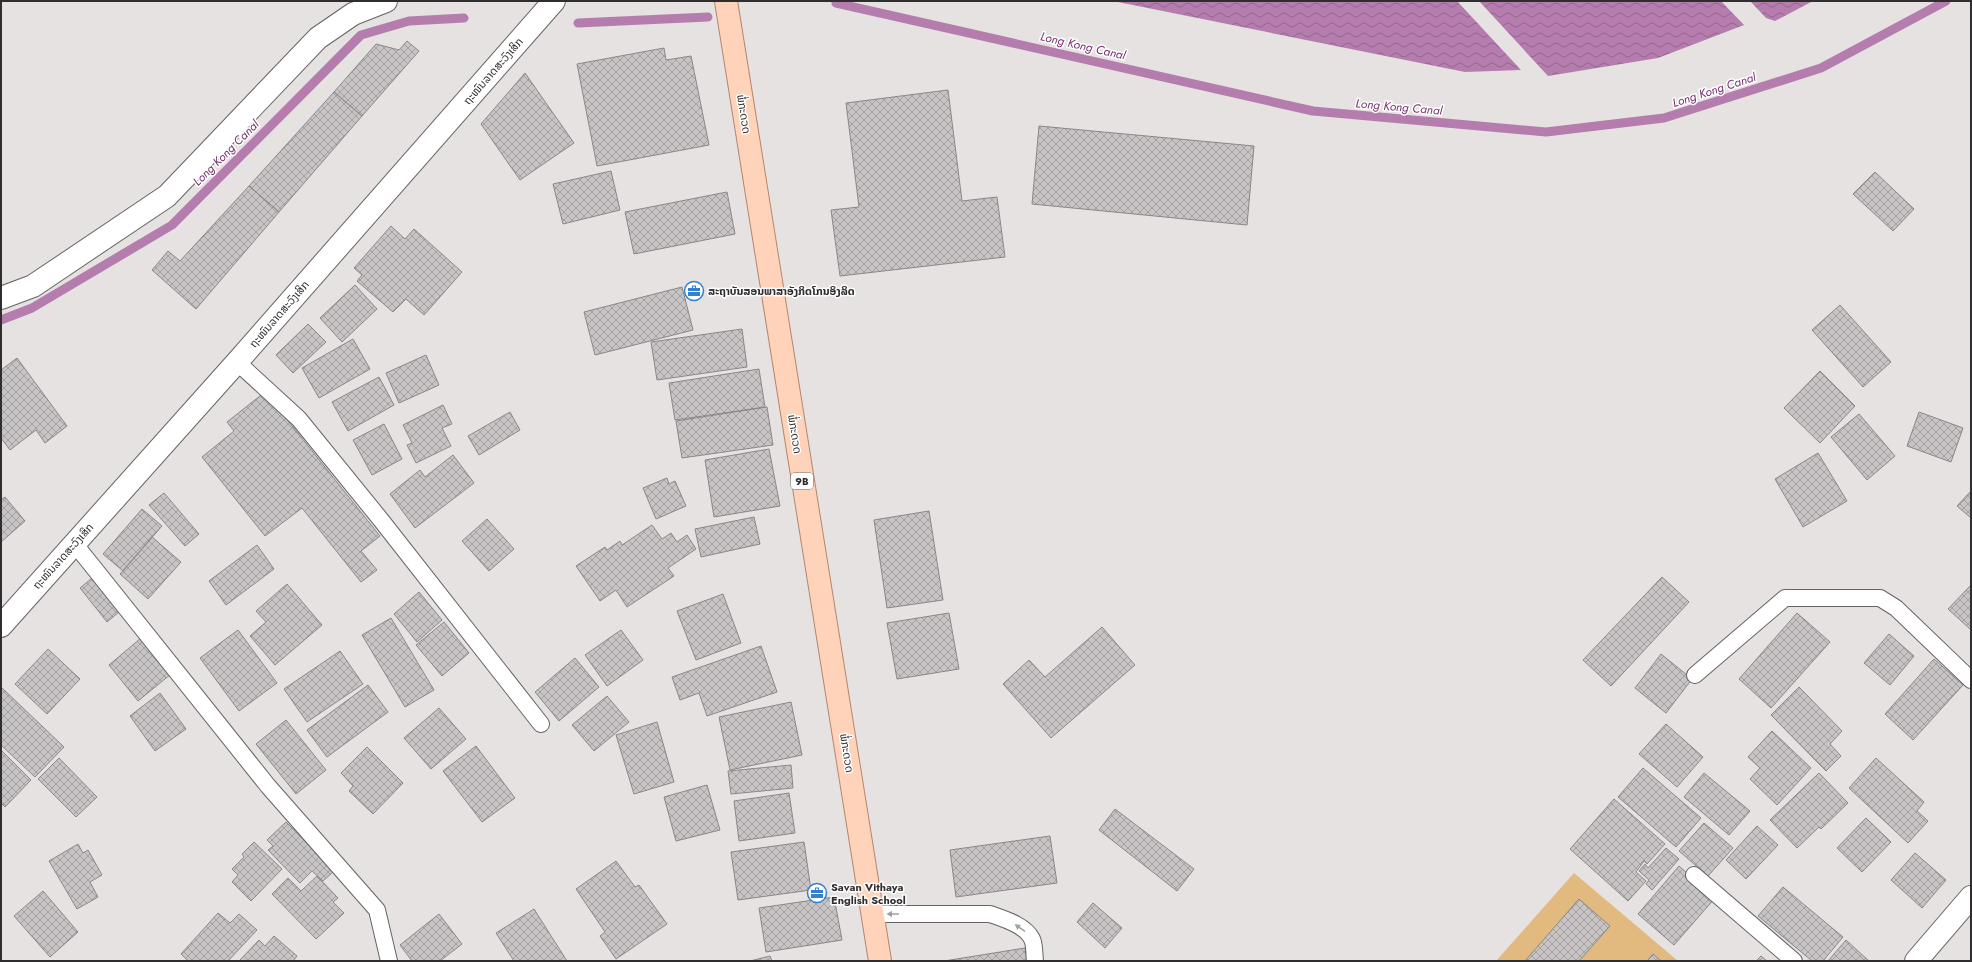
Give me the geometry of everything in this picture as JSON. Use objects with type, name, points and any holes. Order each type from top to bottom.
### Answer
[{"type":"main road","name":"ພໍ່ກະດວດ","points":[[726,1],[801,475],[874,914],[880,961]]},
{"type":"street","points":[[1,298],[33,286],[167,196],[318,38],[353,14],[386,1]]},
{"type":"street","name":"ຖະໜົນລາດສະວົງເສິກ","points":[[1,626],[237,362],[549,2]]},
{"type":"street","points":[[1916,961],[1968,905]]},
{"type":"lane","points":[[237,362],[299,419],[381,520],[541,724]]},
{"type":"lane","points":[[74,543],[268,786],[377,910],[389,961]]},
{"type":"lane","points":[[1695,675],[1773,606],[1785,598],[1880,598],[1896,608],[1971,680]]},
{"type":"lane","points":[[1694,875],[1794,961]]},
{"type":"lane","points":[[874,914],[990,914],[1008,920],[1024,930],[1033,940],[1035,961]]},
{"type":"shaded area","points":[[1574,873],[1678,961],[1496,961]]},
{"type":"water","points":[[1113,1],[1457,1],[1521,70],[1465,72]]},
{"type":"water","points":[[1479,1],[1721,1],[1744,25],[1658,58],[1548,76]]},
{"type":"water","points":[[1750,1],[1813,1],[1775,21],[1766,18]]},
{"type":"building","points":[[407,41],[419,51],[362,116],[334,92],[376,44],[399,50]]},
{"type":"building","points":[[664,48],[666,60],[691,56],[709,145],[597,166],[577,64]]},
{"type":"building","points":[[525,73],[574,143],[520,180],[481,124]]},
{"type":"building","points":[[948,90],[962,201],[997,197],[1005,257],[840,276],[831,210],[859,207],[846,103]]},
{"type":"building","points":[[334,92],[362,116],[279,212],[249,186]]},
{"type":"building","points":[[1039,126],[1254,146],[1247,225],[1032,204]]},
{"type":"building","points":[[611,171],[620,210],[563,224],[553,184]]},
{"type":"building","points":[[1875,172],[1914,209],[1893,231],[1853,194]]},
{"type":"building","points":[[249,186],[279,212],[196,309],[152,270],[168,251],[180,261]]},
{"type":"building","points":[[727,192],[735,234],[634,254],[625,212]]},
{"type":"building","points":[[391,226],[405,239],[414,229],[462,272],[424,315],[406,299],[393,312],[357,281],[362,275],[354,268]]},
{"type":"building","points":[[355,285],[377,309],[342,342],[320,318]]},
{"type":"building","points":[[682,287],[693,330],[595,355],[584,312]]},
{"type":"building","points":[[1840,305],[1891,362],[1863,387],[1812,330]]},
{"type":"building","points":[[308,324],[326,342],[293,373],[276,355]]},
{"type":"building","points":[[742,329],[747,367],[657,380],[651,342]]},
{"type":"building","points":[[353,339],[370,369],[319,398],[302,368]]},
{"type":"building","points":[[426,355],[439,385],[399,403],[386,373]]},
{"type":"building","points":[[17,358],[67,426],[45,443],[36,430],[10,450],[1,438],[1,370]]},
{"type":"building","points":[[759,369],[765,407],[675,420],[669,383]]},
{"type":"building","points":[[1820,371],[1855,406],[1820,443],[1784,408]]},
{"type":"building","points":[[379,377],[394,405],[348,431],[332,402]]},
{"type":"building","points":[[265,392],[380,536],[361,551],[377,570],[361,582],[302,508],[265,536],[202,457],[234,431],[227,422]]},
{"type":"building","points":[[443,405],[452,424],[442,428],[451,446],[416,463],[407,445],[412,443],[403,425]]},
{"type":"building","points":[[767,407],[773,445],[682,458],[676,421]]},
{"type":"building","points":[[510,412],[520,430],[479,455],[468,436]]},
{"type":"building","points":[[1919,412],[1963,428],[1951,462],[1907,446]]},
{"type":"building","points":[[1859,414],[1895,456],[1867,480],[1831,437]]},
{"type":"building","points":[[384,424],[402,459],[372,475],[353,440]]},
{"type":"building","points":[[769,449],[780,506],[714,517],[705,460]]},
{"type":"building","points":[[1818,453],[1847,501],[1803,527],[1775,479]]},
{"type":"building","points":[[453,455],[474,483],[415,528],[390,494],[420,470],[425,477]]},
{"type":"building","points":[[667,478],[669,484],[675,481],[686,506],[656,519],[643,488]]},
{"type":"building","points":[[1971,491],[1971,518],[1957,506]]},
{"type":"building","points":[[164,493],[199,534],[185,546],[149,505]]},
{"type":"building","points":[[5,497],[25,521],[1,542],[1,500]]},
{"type":"building","points":[[142,509],[162,526],[123,571],[103,554]]},
{"type":"building","points":[[929,511],[943,600],[887,608],[874,520]]},
{"type":"building","points":[[754,517],[760,544],[701,557],[695,529]]},
{"type":"building","points":[[487,519],[514,549],[489,571],[462,541]]},
{"type":"building","points":[[652,525],[662,539],[671,533],[677,542],[687,535],[696,549],[668,568],[674,576],[627,607],[616,590],[600,601],[576,566],[605,547],[607,550],[620,541],[622,545]]},
{"type":"building","points":[[152,537],[181,562],[148,599],[120,574]]},
{"type":"building","points":[[257,545],[274,569],[226,605],[209,581]]},
{"type":"building","points":[[1662,577],[1689,602],[1611,686],[1583,660]]},
{"type":"building","points":[[92,578],[119,612],[107,622],[80,588]]},
{"type":"building","points":[[287,584],[322,625],[275,665],[250,636],[266,622],[256,611]]},
{"type":"building","points":[[1971,585],[1971,630],[1948,609]]},
{"type":"building","points":[[419,592],[442,620],[417,642],[394,614]]},
{"type":"building","points":[[723,594],[741,643],[696,660],[677,611]]},
{"type":"building","points":[[949,613],[959,669],[897,679],[887,623]]},
{"type":"building","points":[[1797,613],[1830,642],[1771,708],[1739,679]]},
{"type":"building","points":[[391,618],[434,690],[405,707],[362,635]]},
{"type":"building","points":[[444,622],[469,653],[442,676],[416,645]]},
{"type":"building","points":[[1102,627],[1135,665],[1051,738],[1003,684],[1029,660],[1045,677]]},
{"type":"building","points":[[238,630],[277,683],[239,711],[200,658]]},
{"type":"building","points":[[621,630],[643,660],[607,686],[585,655]]},
{"type":"building","points":[[1889,634],[1914,656],[1890,685],[1864,663]]},
{"type":"building","points":[[141,638],[171,674],[138,701],[109,665]]},
{"type":"building","points":[[761,646],[777,692],[707,716],[699,693],[680,700],[672,677]]},
{"type":"building","points":[[48,649],[80,679],[47,714],[15,684]]},
{"type":"building","points":[[340,651],[363,684],[307,722],[284,689]]},
{"type":"building","points":[[1661,654],[1692,679],[1666,713],[1635,688]]},
{"type":"building","points":[[575,658],[599,687],[559,721],[535,692]]},
{"type":"building","points":[[1934,659],[1963,685],[1913,740],[1885,714]]},
{"type":"building","points":[[368,685],[388,712],[327,757],[307,730]]},
{"type":"building","points":[[1,687],[64,747],[35,777],[1,745]]},
{"type":"building","points":[[1799,687],[1842,731],[1830,744],[1841,756],[1826,771],[1771,715]]},
{"type":"building","points":[[160,693],[186,729],[155,751],[130,716]]},
{"type":"building","points":[[607,696],[629,722],[594,751],[572,725]]},
{"type":"building","points":[[791,702],[802,755],[730,770],[719,717]]},
{"type":"building","points":[[439,708],[466,739],[431,769],[404,738]]},
{"type":"building","points":[[286,720],[326,770],[296,794],[256,744]]},
{"type":"building","points":[[657,722],[674,782],[634,794],[616,735]]},
{"type":"building","points":[[1666,724],[1703,757],[1677,787],[1639,754]]},
{"type":"building","points":[[1772,731],[1811,768],[1777,805],[1750,779],[1760,768],[1748,757]]},
{"type":"building","points":[[476,746],[515,798],[482,822],[443,771]]},
{"type":"building","points":[[367,747],[403,783],[373,814],[349,791],[353,786],[341,773]]},
{"type":"building","points":[[1,750],[31,780],[5,807],[1,803]]},
{"type":"building","points":[[59,758],[97,797],[76,817],[38,779]]},
{"type":"building","points":[[1876,758],[1924,802],[1917,811],[1928,821],[1908,843],[1849,788]]},
{"type":"building","points":[[791,765],[793,788],[731,794],[728,771]]},
{"type":"building","points":[[1643,768],[1701,818],[1676,847],[1618,797]]},
{"type":"building","points":[[1704,773],[1750,811],[1729,835],[1684,797]]},
{"type":"building","points":[[1819,773],[1848,803],[1821,829],[1819,827],[1797,848],[1770,820]]},
{"type":"building","points":[[707,785],[720,830],[676,841],[664,797]]},
{"type":"building","points":[[789,793],[795,833],[739,841],[734,801]]},
{"type":"building","points":[[1614,799],[1665,844],[1647,864],[1644,861],[1636,872],[1646,881],[1628,901],[1570,849]]},
{"type":"building","points":[[1115,809],[1194,869],[1177,891],[1099,830]]},
{"type":"building","points":[[1866,818],[1891,842],[1862,872],[1837,848]]},
{"type":"building","points":[[286,822],[334,871],[323,881],[312,871],[300,883],[268,850],[273,846],[267,840]]},
{"type":"building","points":[[1704,823],[1733,848],[1708,876],[1679,851]]},
{"type":"building","points":[[1757,826],[1778,845],[1746,879],[1726,860]]},
{"type":"building","points":[[1050,836],[1057,883],[956,897],[950,850]]},
{"type":"building","points":[[254,842],[282,869],[251,901],[232,882],[238,875],[232,869],[244,857],[242,854]]},
{"type":"building","points":[[804,842],[811,890],[738,900],[731,852]]},
{"type":"building","points":[[78,844],[83,853],[88,850],[102,875],[90,882],[98,897],[77,909],[49,861]]},
{"type":"building","points":[[1666,848],[1679,859],[1652,890],[1646,884],[1649,880],[1639,871],[1645,864],[1648,868]]},
{"type":"building","points":[[1915,853],[1946,880],[1922,908],[1891,880]]},
{"type":"building","points":[[616,861],[635,887],[639,885],[667,924],[616,959],[600,936],[605,932],[576,889]]},
{"type":"building","points":[[1679,866],[1715,898],[1674,945],[1638,914]]},
{"type":"building","points":[[317,876],[338,898],[333,902],[344,913],[316,939],[272,894],[288,878],[301,891]]},
{"type":"building","points":[[1783,887],[1843,937],[1823,961],[1812,961],[1758,916]]},
{"type":"building","points":[[43,891],[78,932],[50,957],[14,916]]},
{"type":"building","points":[[834,897],[842,940],[766,952],[759,908]]},
{"type":"building","points":[[1579,899],[1610,926],[1579,961],[1525,961]]},
{"type":"building","points":[[1093,903],[1122,928],[1105,948],[1077,922]]},
{"type":"building","points":[[534,909],[567,961],[514,961],[496,933]]},
{"type":"building","points":[[218,913],[230,923],[239,914],[257,930],[228,961],[188,961],[181,954]]},
{"type":"building","points":[[439,914],[462,944],[440,961],[412,961],[400,945]]},
{"type":"building","points":[[274,936],[297,956],[293,961],[239,961],[259,940],[265,946]]},
{"type":"building","points":[[1846,940],[1869,961],[1828,961]]},
{"type":"building","points":[[1025,948],[1027,961],[944,961]]},
{"type":"building","points":[[1653,954],[1661,961],[1647,961]]},
{"type":"building","points":[[770,956],[772,961],[750,961]]},
{"type":"building","points":[[1761,956],[1767,961],[1756,961]]},
{"type":"waterway","name":"Long Kong Canal","points":[[836,3],[1313,111],[1546,132],[1664,118],[1821,68],[1946,1]]},
{"type":"waterway","name":"Long Kong Canal","points":[[578,23],[708,17]]},
{"type":"waterway","name":"Long Kong Canal","points":[[1,320],[32,308],[172,225],[361,35],[409,21],[464,18]]},
{"type":"place","name":"ສະຖາບັນສອນພາສາອັງກິດໂກນອິງລິດ","points":[[694,291]]},
{"type":"place","name":"Savan Vithaya English School","points":[[817,893]]}]
